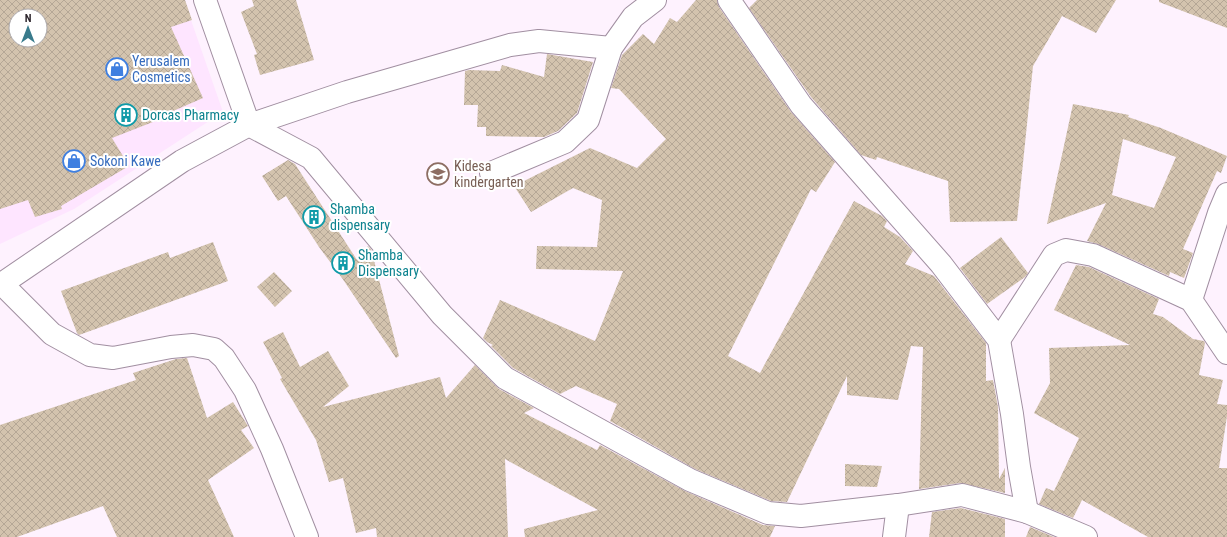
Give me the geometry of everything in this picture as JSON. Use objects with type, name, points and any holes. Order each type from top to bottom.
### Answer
[{"type":"street","points":[[205,0],[249,125],[311,158],[442,315],[505,378],[690,480],[768,513],[801,516],[898,505],[962,495],[1027,512],[1086,537]]},
{"type":"street","points":[[491,173],[565,142],[588,120],[611,48],[633,18],[655,0]]},
{"type":"street","points":[[729,0],[801,105],[941,264],[999,340],[1027,512]]},
{"type":"street","points":[[307,537],[272,449],[245,390],[224,358],[214,349],[193,345],[171,347],[113,358],[90,355],[52,334],[1,285],[182,161],[249,125],[347,92],[510,44],[538,41],[611,48]]},
{"type":"street","points":[[1191,300],[1227,194]]},
{"type":"street","points":[[999,340],[1054,255],[1066,250],[1093,255],[1191,300],[1227,353]]},
{"type":"street","points":[[894,537],[898,505]]},
{"type":"shaded area","name":"Sokoni Kawe","points":[[0,0],[184,0],[223,112],[74,209],[0,244]]},
{"type":"building","name":"Sokoni Kawe","points":[[0,0],[185,0],[192,20],[171,27],[203,98],[157,118],[158,120],[112,138],[129,166],[61,206],[62,209],[35,217],[28,200],[0,209]]},
{"type":"building","points":[[252,0],[296,0],[314,60],[260,75],[254,55],[257,54],[241,12],[254,6]]},
{"type":"building","points":[[696,0],[717,0],[719,7],[791,112],[835,162],[816,192],[811,189],[728,356],[760,373],[854,201],[882,216],[887,221],[884,227],[900,237],[913,251],[905,264],[934,276],[986,343],[986,381],[993,380],[998,407],[999,479],[1005,468],[1005,493],[960,483],[919,489],[923,347],[911,346],[898,400],[847,395],[847,376],[787,502],[771,501],[695,469],[610,421],[617,404],[576,386],[560,394],[513,368],[491,346],[493,345],[483,338],[500,300],[595,341],[623,271],[536,269],[537,246],[597,247],[602,200],[573,188],[531,212],[514,186],[590,148],[637,168],[666,139],[619,89],[611,88],[622,55],[643,34],[654,44],[670,18],[677,22]]},
{"type":"building","points":[[757,0],[1116,0],[1096,33],[1062,16],[1033,66],[1017,221],[950,222],[948,181],[877,157],[876,160],[861,155],[811,97],[749,8]]},
{"type":"building","points":[[1159,0],[1227,0],[1227,28],[1159,2]]},
{"type":"building","points":[[547,54],[593,62],[577,113],[558,131],[544,137],[486,136],[486,127],[477,127],[478,105],[464,105],[465,71],[500,71],[502,65],[544,77]]},
{"type":"building","points":[[1073,104],[1129,115],[1128,117],[1161,128],[1227,156],[1221,173],[1217,171],[1183,249],[1193,253],[1184,278],[1170,272],[1169,276],[1098,244],[1087,241],[1106,203],[1047,224]],"holes":[[[1123,139],[1176,157],[1154,208],[1112,195]]]},
{"type":"building","name":"Shamba Dispensary","points":[[288,160],[295,164],[357,260],[368,246],[371,249],[399,356],[396,358],[342,278],[319,247],[286,196],[278,201],[262,176]]},
{"type":"building","points":[[1001,237],[1028,273],[1025,277],[987,304],[960,268]]},
{"type":"building","points":[[213,242],[228,281],[79,335],[77,333],[61,291],[168,252],[170,258]]},
{"type":"building","points":[[1076,265],[1089,267],[1159,299],[1153,314],[1163,317],[1193,339],[1204,341],[1205,343],[1199,375],[1223,380],[1217,404],[1227,405],[1227,416],[1219,468],[1227,468],[1227,537],[1148,537],[1082,500],[1073,518],[1039,504],[1046,488],[1054,491],[1079,438],[1034,413],[1050,383],[1049,348],[1130,345],[1054,310]]},
{"type":"building","points":[[274,272],[292,291],[275,307],[257,287]]},
{"type":"building","points":[[283,332],[300,367],[328,351],[349,386],[323,407],[440,377],[446,398],[475,365],[499,389],[534,408],[524,413],[597,450],[600,445],[685,491],[763,525],[775,526],[770,537],[525,537],[524,529],[598,510],[505,459],[508,537],[377,537],[376,528],[356,533],[343,478],[329,482],[316,440],[280,379],[282,378],[263,342]]},
{"type":"building","points":[[187,358],[207,418],[233,402],[248,426],[241,430],[254,448],[208,480],[234,537],[117,537],[103,506],[17,537],[0,537],[0,425],[136,380],[133,373],[176,359]]},
{"type":"building","points":[[845,464],[882,466],[877,487],[845,486]]},
{"type":"building","points":[[961,508],[1005,519],[1005,537],[929,537],[932,512]]},
{"type":"building","points":[[1030,527],[1054,537],[1026,537]]},
{"type":"place","name":"Yerusalem Cosmetics","points":[[117,69]]},
{"type":"place","name":"Dorcas Pharmacy","points":[[126,115]]},
{"type":"place","name":"Sokoni Kawe","points":[[74,161]]},
{"type":"place","name":"Kidesa kindergarten","points":[[438,174]]},
{"type":"place","name":"Shamba dispensary","points":[[314,217]]},
{"type":"place","name":"Shamba Dispensary","points":[[343,263]]}]
